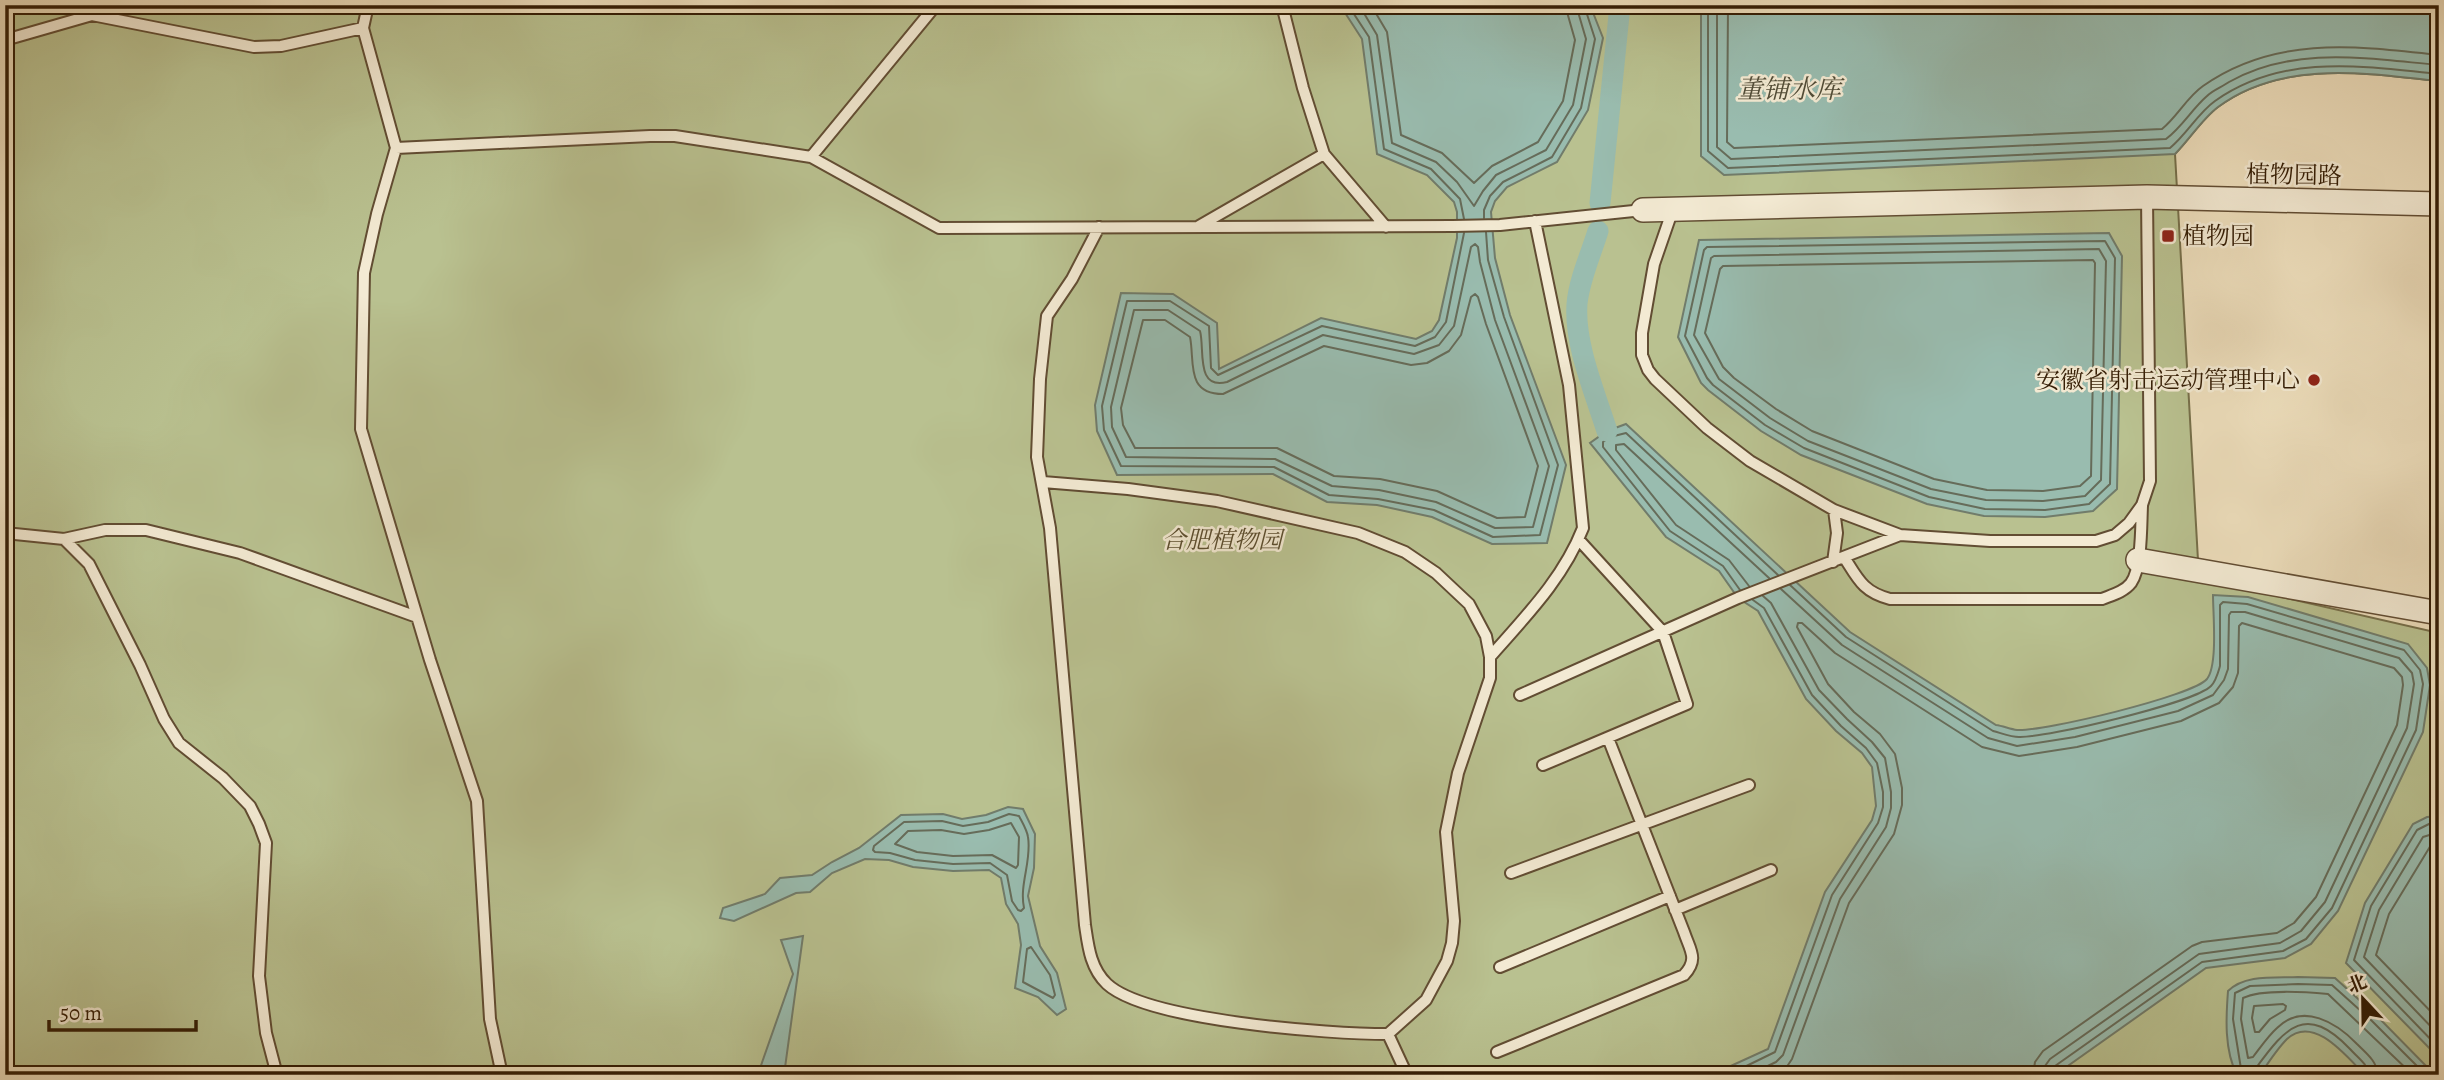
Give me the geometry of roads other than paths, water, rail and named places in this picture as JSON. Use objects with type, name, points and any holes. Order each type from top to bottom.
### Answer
[{"type":"street","name":"植物园路","points":[[1643,210],[2147,197],[2439,204]]},
{"type":"street","points":[[2138,560],[2439,613]]},
{"type":"lane","points":[[368,5],[363,28],[396,148],[377,214],[364,274],[361,429],[417,617],[477,801],[490,1019],[502,1075]]},
{"type":"lane","points":[[811,157],[936,5]]},
{"type":"lane","points":[[1282,5],[1303,88],[1324,154],[1385,227]]},
{"type":"lane","points":[[5,40],[92,15],[254,47],[281,46],[363,28]]},
{"type":"lane","points":[[396,148],[675,136],[811,157],[939,228],[1500,225],[1643,210]]},
{"type":"lane","points":[[1197,228],[1324,154]]},
{"type":"lane","points":[[1834,510],[1838,560],[1862,586],[1890,599],[2102,599],[2122,591],[2133,581],[2138,560],[2142,505],[2150,481],[2147,197]]},
{"type":"lane","points":[[1673,209],[1656,256],[1644,321],[1642,355],[1655,379],[1707,428],[1751,461],[1834,510],[1900,535],[1990,541],[2095,541],[2121,530],[2142,505]]},
{"type":"lane","points":[[1490,657],[1553,585],[1583,528],[1569,385],[1535,221]]},
{"type":"lane","points":[[1043,482],[1128,489],[1217,501],[1358,533],[1405,552],[1444,580],[1468,604],[1486,636],[1490,678],[1458,773],[1446,832],[1454,921],[1447,961],[1426,1000],[1388,1034],[1284,1028],[1167,1010],[1118,993],[1098,972],[1089,951],[1050,528],[1037,457],[1040,379],[1047,316],[1072,279],[1099,228]]},
{"type":"lane","points":[[5,533],[64,539],[105,530],[146,530],[240,553],[417,617]]},
{"type":"lane","points":[[1520,695],[1738,598],[1900,535]]},
{"type":"lane","points":[[64,539],[89,564],[140,665],[163,719],[179,743],[223,778],[250,806],[259,824],[266,843],[259,976],[266,1033],[277,1075]]},
{"type":"lane","points":[[1543,765],[1687,704],[1663,632],[1579,540]]},
{"type":"lane","points":[[1497,1052],[1684,975],[1692,965],[1693,956],[1608,738]]},
{"type":"lane","points":[[1511,873],[1749,785]]},
{"type":"lane","points":[[1675,910],[1771,870]]},
{"type":"lane","points":[[1500,967],[1670,896]]},
{"type":"lane","points":[[1388,1034],[1407,1075]]},
{"type":"water","points":[[1340,5],[1590,5],[1603,38],[1588,110],[1557,162],[1507,187],[1495,201],[1491,212],[1495,258],[1510,315],[1566,465],[1547,543],[1492,544],[1432,517],[1377,505],[1327,502],[1273,474],[1117,475],[1097,431],[1095,405],[1121,293],[1173,294],[1217,323],[1219,369],[1321,318],[1416,339],[1432,331],[1439,320],[1457,238],[1457,212],[1454,202],[1427,175],[1377,154],[1362,39]]},
{"type":"water","name":"董铺水库","points":[[1701,5],[2439,5],[2437,81],[2324,73],[2269,82],[2243,92],[2218,107],[2206,117],[2175,154],[1724,175],[1701,156]]},
{"type":"water","points":[[2109,233],[2122,256],[2117,489],[2093,511],[2045,517],[1984,516],[1927,504],[1801,455],[1761,431],[1708,390],[1701,383],[1678,337],[1699,240]]},
{"type":"water","points":[[1626,424],[1850,632],[1996,725],[2017,730],[2055,725],[2116,712],[2196,686],[2207,679],[2213,663],[2213,595],[2248,597],[2408,644],[2427,668],[2430,685],[2423,732],[2338,911],[2311,944],[2285,958],[2206,968],[2055,1075],[1711,1075],[1768,1049],[1825,892],[1872,820],[1876,806],[1872,767],[1862,753],[1836,731],[1806,699],[1758,611],[1738,598],[1719,571],[1666,537],[1590,443],[1607,431]]},
{"type":"water","points":[[1008,807],[1023,809],[1035,834],[1034,868],[1028,896],[1040,946],[1057,973],[1066,1009],[1057,1015],[1038,997],[1015,988],[1021,945],[1018,924],[1006,904],[1001,878],[989,870],[953,871],[913,867],[889,860],[865,859],[832,873],[810,892],[796,893],[734,921],[720,918],[723,908],[765,894],[780,878],[812,875],[859,848],[901,815],[943,814],[962,819],[986,815]]},
{"type":"water","points":[[2439,816],[2439,1058],[2346,963],[2365,903],[2413,824],[2427,817]]},
{"type":"water","points":[[803,936],[784,1075],[754,1075],[758,1074],[793,974],[781,940]]},
{"type":"water","points":[[2335,978],[2435,1075],[2365,1075],[2340,1049],[2319,1035],[2308,1032],[2297,1033],[2287,1039],[2260,1075],[2237,1075],[2228,1044],[2228,991],[2252,979]]},
{"type":"waterway","points":[[1600,203],[1620,5]]},
{"type":"waterway","points":[[1598,231],[1580,286],[1577,319],[1586,368],[1607,431]]},
{"type":"place","name":"植物园","points":[[2168,236]]},
{"type":"place","name":"安徽省射击运动管理中心","points":[[2314,380]]},
{"type":"park label","name":"合肥植物园","points":[[1222,540]]}]
